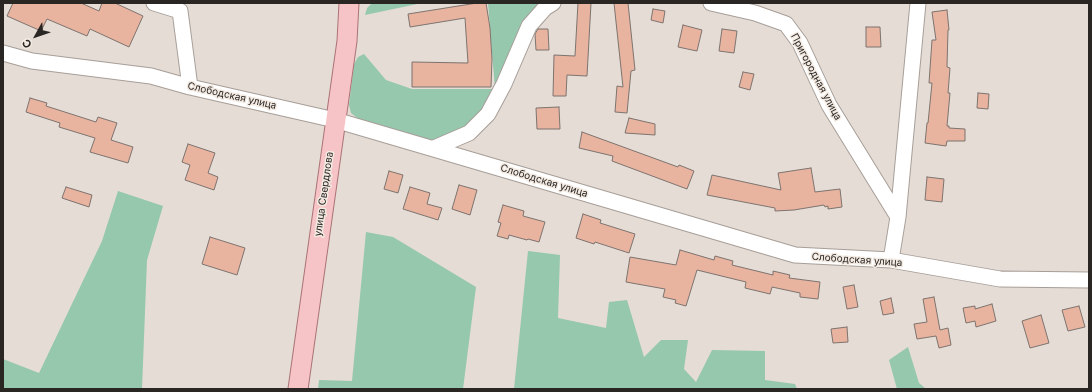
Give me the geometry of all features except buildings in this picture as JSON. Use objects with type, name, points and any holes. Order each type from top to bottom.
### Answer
[{"type":"main road","name":"улица Свердлова","points":[[297,388],[347,41],[349,3]]},
{"type":"street","points":[[154,3],[180,11],[190,87]]},
{"type":"street","points":[[434,148],[469,133],[488,114],[504,84],[529,26],[545,8],[553,3]]},
{"type":"street","name":"Пригородная улица","points":[[711,3],[755,13],[786,24],[800,43],[829,105],[898,217]]},
{"type":"street","points":[[891,260],[898,217],[918,3]]},
{"type":"street","name":"Слободская улица","points":[[3,53],[32,61],[151,76],[190,87],[335,120],[434,148],[795,256],[891,260],[1000,279],[1089,280]]},
{"type":"green space","points":[[372,3],[422,3],[365,15],[367,8]]},
{"type":"green space","points":[[488,3],[543,3],[536,7],[521,29],[500,84],[481,112],[462,130],[429,143],[361,121],[351,113],[349,105],[354,64],[358,57],[364,54],[386,80],[412,89],[495,89]]},
{"type":"green space","points":[[118,191],[163,206],[147,260],[142,389],[3,389],[3,359],[39,373],[102,241]]},
{"type":"green space","points":[[366,232],[393,237],[476,287],[463,389],[318,389],[319,380],[352,381]]},
{"type":"green space","points":[[528,251],[560,255],[558,318],[606,328],[609,302],[627,300],[644,357],[661,340],[688,340],[684,369],[696,382],[712,350],[765,351],[765,380],[795,384],[797,389],[514,389]]},
{"type":"green space","points":[[908,347],[919,383],[926,389],[897,389],[889,360]]}]
